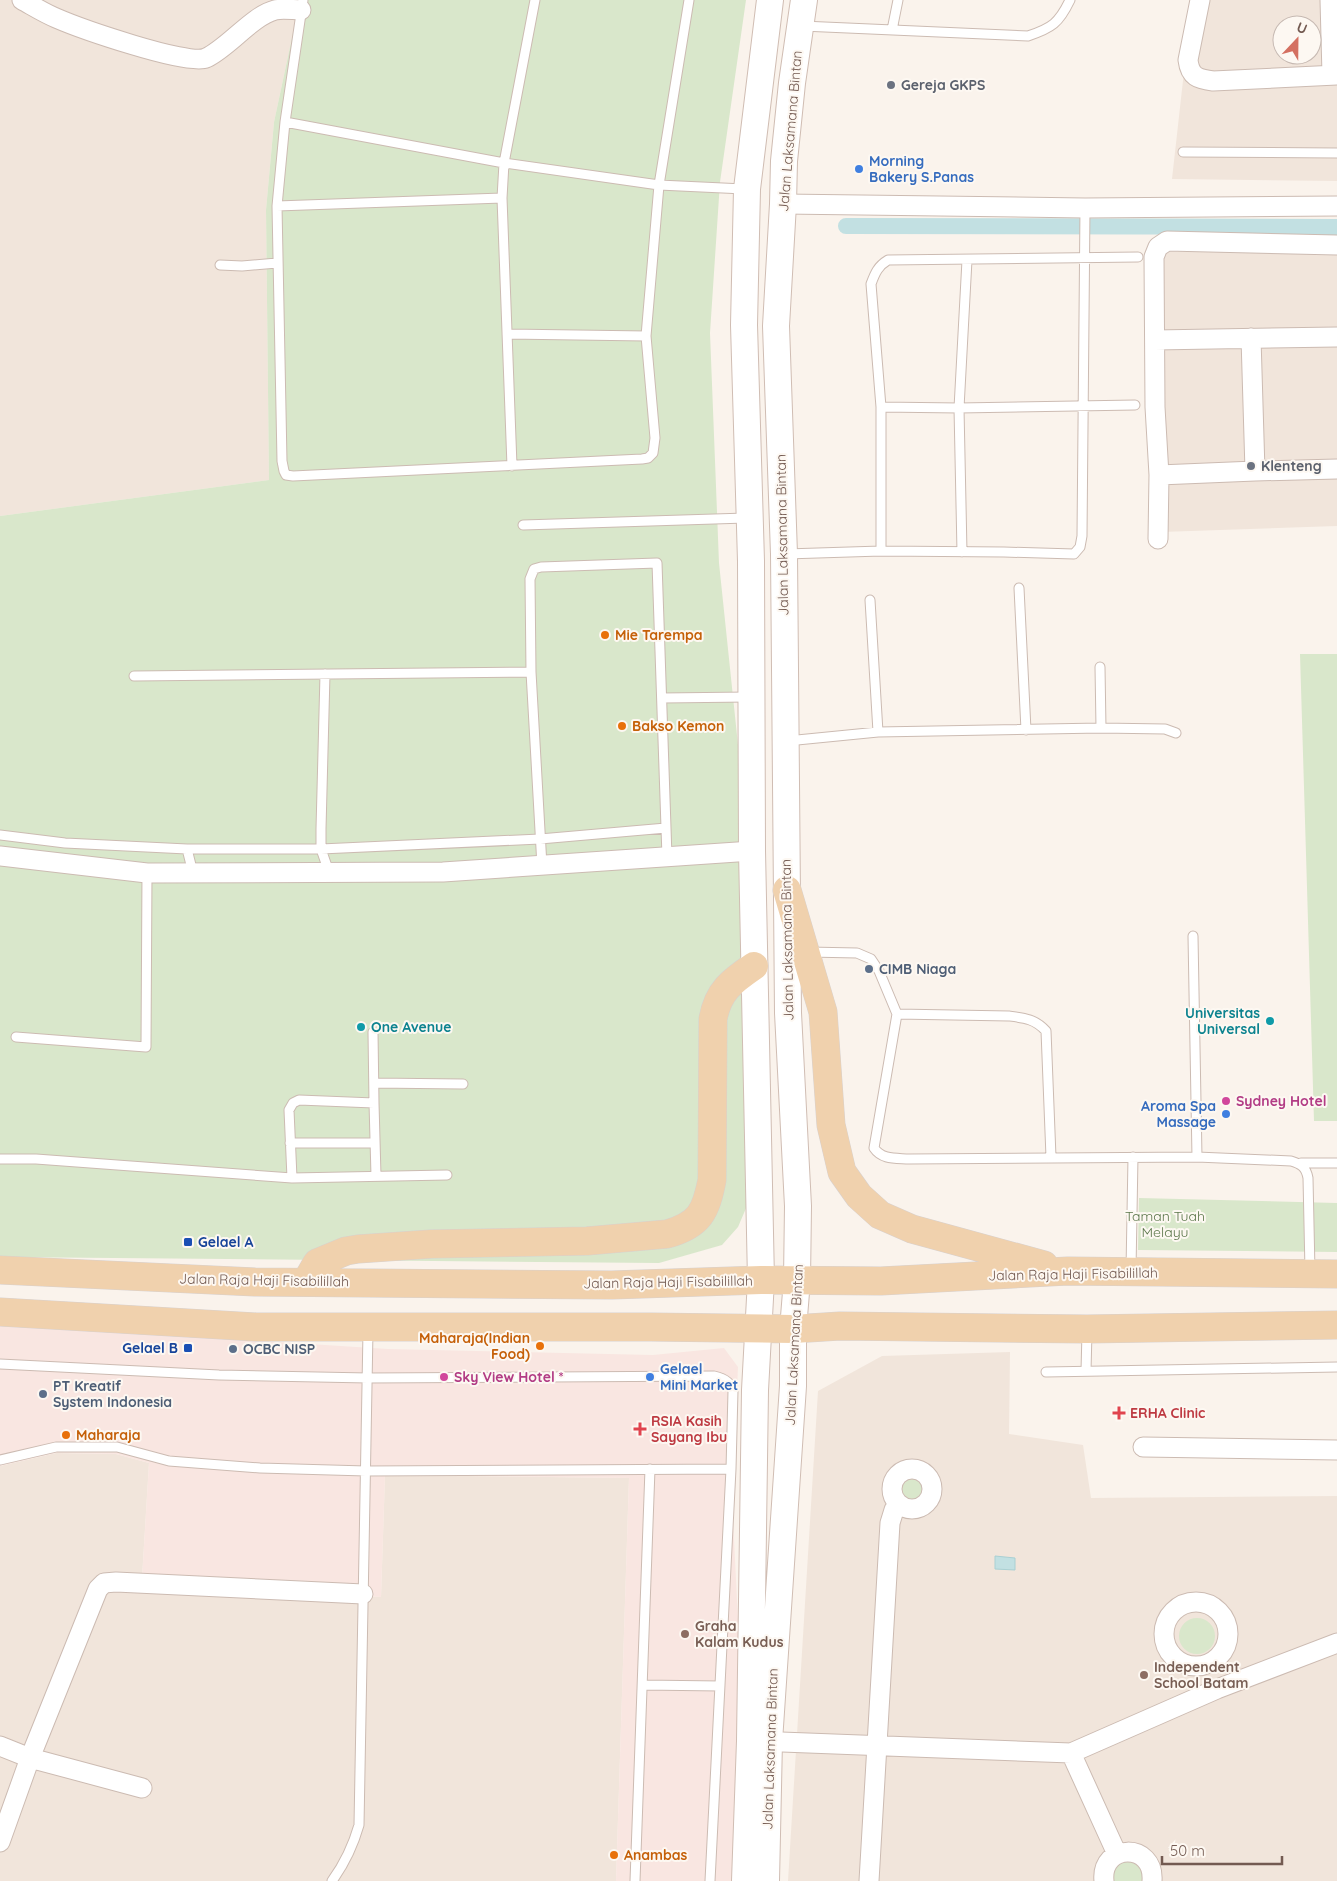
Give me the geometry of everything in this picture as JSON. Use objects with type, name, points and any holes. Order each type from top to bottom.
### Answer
[{"type":"main road","name":"Jalan Laksamana Bintan","points":[[766,1881],[759,1741],[758,1328],[761,1280],[752,851],[749,518],[744,325],[747,189],[770,0]]},
{"type":"main road","name":"Jalan Laksamana Bintan","points":[[745,1881],[793,1386],[793,1329],[797,1280],[798,1206],[788,1013],[784,741],[784,554],[776,326],[784,204],[784,161],[792,83],[804,0]]},
{"type":"main road","points":[[744,325],[776,326]]},
{"type":"main road","points":[[787,890],[823,1012],[831,1125],[842,1172],[859,1196],[880,1216],[912,1229],[1068,1271]]},
{"type":"main road","points":[[306,1282],[317,1263],[346,1251],[431,1244],[588,1241],[667,1234],[680,1230],[690,1223],[701,1215],[708,1202],[712,1180],[713,1019],[716,1005],[733,980],[754,966]]},
{"type":"main road","name":"Jalan Raja Haji Fisabilillah","points":[[0,1270],[255,1282],[612,1285],[761,1280],[880,1280],[1068,1271],[1324,1274]]},
{"type":"main road","points":[[0,1312],[256,1327],[793,1329],[840,1326],[1087,1329],[1337,1325]]},
{"type":"street","points":[[22,0],[54,17],[83,29],[182,59],[204,59],[258,19],[274,10],[302,5]]},
{"type":"street","points":[[1200,0],[1188,60],[1189,69],[1194,76],[1202,80],[1213,81],[1334,75],[1330,0]]},
{"type":"street","points":[[784,204],[1085,212],[1337,206]]},
{"type":"street","points":[[1158,539],[1159,475],[1155,407],[1154,257],[1158,247],[1167,241],[1337,245]]},
{"type":"street","points":[[1155,340],[1337,337]]},
{"type":"street","points":[[1251,338],[1255,470]]},
{"type":"street","points":[[1159,475],[1255,470],[1337,469]]},
{"type":"street","points":[[0,856],[147,872],[442,872],[752,851]]},
{"type":"street","points":[[1144,1447],[1337,1450]]},
{"type":"street","points":[[869,1881],[890,1523],[894,1510],[899,1505]]},
{"type":"street","points":[[0,1842],[30,1758],[98,1589],[104,1583],[116,1582],[363,1594]]},
{"type":"street","points":[[759,1741],[1071,1753],[1217,1689],[1337,1643]]},
{"type":"street","points":[[1209,1664],[1217,1689]]},
{"type":"street","points":[[0,1746],[30,1758],[142,1788]]},
{"type":"street","points":[[1071,1753],[1116,1854]]},
{"type":"street","points":[[1104,1881],[1105,1867],[1110,1860],[1116,1854],[1131,1852],[1145,1859],[1152,1872],[1152,1881]]},
{"type":"lane","points":[[512,466],[502,198],[504,163],[535,0]]},
{"type":"lane","points":[[302,5],[285,122],[277,206],[282,461],[286,475],[300,476],[642,459],[651,455],[655,438],[646,336],[659,185],[689,0]]},
{"type":"lane","points":[[892,30],[898,0]]},
{"type":"lane","points":[[800,26],[1028,36],[1047,30],[1063,15],[1070,0]]},
{"type":"lane","points":[[285,122],[504,163],[659,185],[747,189]]},
{"type":"lane","points":[[1184,152],[1337,153]]},
{"type":"lane","points":[[277,206],[502,198]]},
{"type":"lane","points":[[784,554],[881,551],[1074,554],[1080,547],[1082,536],[1085,212]]},
{"type":"lane","points":[[881,551],[881,407],[871,284],[877,270],[888,260],[967,260],[1084,256],[1138,257]]},
{"type":"lane","points":[[962,552],[959,408],[967,260]]},
{"type":"lane","points":[[220,264],[242,266],[277,263]]},
{"type":"lane","points":[[507,334],[646,336]]},
{"type":"lane","points":[[881,407],[959,408],[1135,404]]},
{"type":"lane","points":[[523,525],[749,518]]},
{"type":"lane","points":[[542,866],[531,672],[530,579],[534,570],[541,567],[657,563],[667,857]]},
{"type":"lane","points":[[1019,588],[1026,730]]},
{"type":"lane","points":[[870,600],[878,732]]},
{"type":"lane","points":[[1100,667],[1101,728]]},
{"type":"lane","points":[[134,676],[531,672]]},
{"type":"lane","points":[[325,674],[321,849],[329,872]]},
{"type":"lane","points":[[662,698],[752,697]]},
{"type":"lane","points":[[784,741],[878,732],[1101,728],[1165,729],[1176,733]]},
{"type":"lane","points":[[0,835],[66,843],[187,849],[321,849],[540,839],[666,828]]},
{"type":"lane","points":[[187,849],[193,873]]},
{"type":"lane","points":[[16,1037],[146,1048],[147,872]]},
{"type":"lane","points":[[1193,936],[1197,1157]]},
{"type":"lane","points":[[805,952],[857,952],[871,960],[879,971],[896,1014],[874,1148],[878,1154],[885,1157],[909,1159],[1197,1157],[1291,1161],[1301,1164],[1337,1163]]},
{"type":"lane","points":[[896,1014],[1010,1016],[1026,1018],[1039,1023],[1046,1031],[1051,1158]]},
{"type":"lane","points":[[373,1032],[376,1176]]},
{"type":"lane","points":[[374,1084],[463,1084]]},
{"type":"lane","points":[[292,1178],[290,1110],[293,1103],[298,1100],[374,1102]]},
{"type":"lane","points":[[290,1143],[374,1143]]},
{"type":"lane","points":[[1131,1272],[1133,1158]]},
{"type":"lane","points":[[0,1159],[36,1159],[292,1178],[447,1175]]},
{"type":"lane","points":[[1301,1164],[1307,1172],[1324,1274]]},
{"type":"lane","points":[[332,1881],[345,1863],[353,1846],[359,1825],[368,1328]]},
{"type":"lane","points":[[1086,1371],[1087,1329]]},
{"type":"lane","points":[[0,1364],[219,1375],[368,1378],[720,1377],[730,1384],[733,1391],[731,1469],[710,1881]]},
{"type":"lane","points":[[1046,1372],[1337,1367]]},
{"type":"lane","points":[[0,1460],[56,1447],[117,1447],[169,1461],[260,1468],[366,1471],[731,1469]]},
{"type":"lane","points":[[635,1881],[650,1469]]},
{"type":"lane","points":[[643,1685],[720,1686]]},
{"type":"shaded area","points":[[0,0],[300,0],[274,122],[266,210],[269,480],[0,516]]},
{"type":"shaded area","points":[[1192,0],[1337,0],[1337,181],[1172,179]]},
{"type":"shaded area","points":[[1337,251],[1337,526],[1161,532],[1159,252]]},
{"type":"shaded area","points":[[0,1313],[248,1340],[388,1349],[653,1355],[724,1348],[738,1367],[732,1499],[750,1862],[749,1881],[616,1881],[629,1478],[385,1475],[381,1597],[142,1579],[149,1463],[116,1454],[56,1453],[0,1466]]},
{"type":"shaded area","points":[[1010,1352],[1009,1434],[1083,1445],[1091,1498],[1337,1496],[1337,1881],[788,1881],[818,1391],[882,1356]]},
{"type":"shaded area","points":[[56,1453],[116,1454],[149,1463],[142,1578],[381,1597],[385,1475],[629,1478],[616,1881],[0,1881],[0,1466]]},
{"type":"green space","points":[[300,0],[746,0],[720,182],[710,333],[719,563],[749,850],[765,1164],[738,1227],[722,1245],[659,1263],[0,1257],[0,516],[269,480],[266,210],[274,122]]},
{"type":"green space","points":[[1300,654],[1337,654],[1337,1121],[1314,1121]]},
{"type":"green space","name":"Taman Tuah Melayu","points":[[1139,1198],[1337,1203],[1337,1252],[1138,1250]]},
{"type":"green space","points":[[913,1479],[921,1482],[924,1490],[921,1498],[913,1501],[905,1498],[902,1490],[905,1482]]},
{"type":"green space","points":[[1197,1618],[1209,1624],[1215,1636],[1209,1648],[1197,1654],[1185,1648],[1179,1636],[1185,1624]]},
{"type":"green space","points":[[1124,1860],[1141,1865],[1145,1881],[1111,1881],[1112,1870]]},
{"type":"water","points":[[995,1556],[1015,1558],[1015,1570],[995,1569]]},
{"type":"waterway","points":[[846,226],[1337,227]]},
{"type":"place","name":"Gereja GKPS","points":[[891,85]]},
{"type":"place","name":"Morning Bakery S.Panas","points":[[859,169]]},
{"type":"place","name":"Klenteng","points":[[1251,466]]},
{"type":"place","name":"Mie Tarempa","points":[[605,635]]},
{"type":"place","name":"Bakso Kemon","points":[[622,726]]},
{"type":"place","name":"CIMB Niaga","points":[[869,969]]},
{"type":"place","name":"Universitas Universal","points":[[1270,1021]]},
{"type":"place","name":"One Avenue","points":[[361,1027]]},
{"type":"place","name":"Sydney Hotel","points":[[1226,1101]]},
{"type":"place","name":"Aroma Spa Massage","points":[[1226,1114]]},
{"type":"place","name":"Gelael A","points":[[188,1242]]},
{"type":"place","name":"Maharaja(Indian Food)","points":[[540,1346]]},
{"type":"place","name":"Gelael B","points":[[188,1348]]},
{"type":"place","name":"OCBC NISP","points":[[233,1349]]},
{"type":"place","name":"Sky View Hotel *","points":[[444,1377]]},
{"type":"place","name":"Gelael Mini Market","points":[[650,1377]]},
{"type":"place","name":"PT Kreatif System Indonesia","points":[[43,1394]]},
{"type":"place","name":"ERHA Clinic","points":[[1119,1413]]},
{"type":"place","name":"RSIA Kasih Sayang Ibu","points":[[640,1429]]},
{"type":"place","name":"Maharaja","points":[[66,1435]]},
{"type":"place","name":"Graha Kalam Kudus","points":[[685,1634]]},
{"type":"place","name":"Independent School Batam","points":[[1144,1675]]},
{"type":"place","name":"Anambas","points":[[614,1855]]}]
